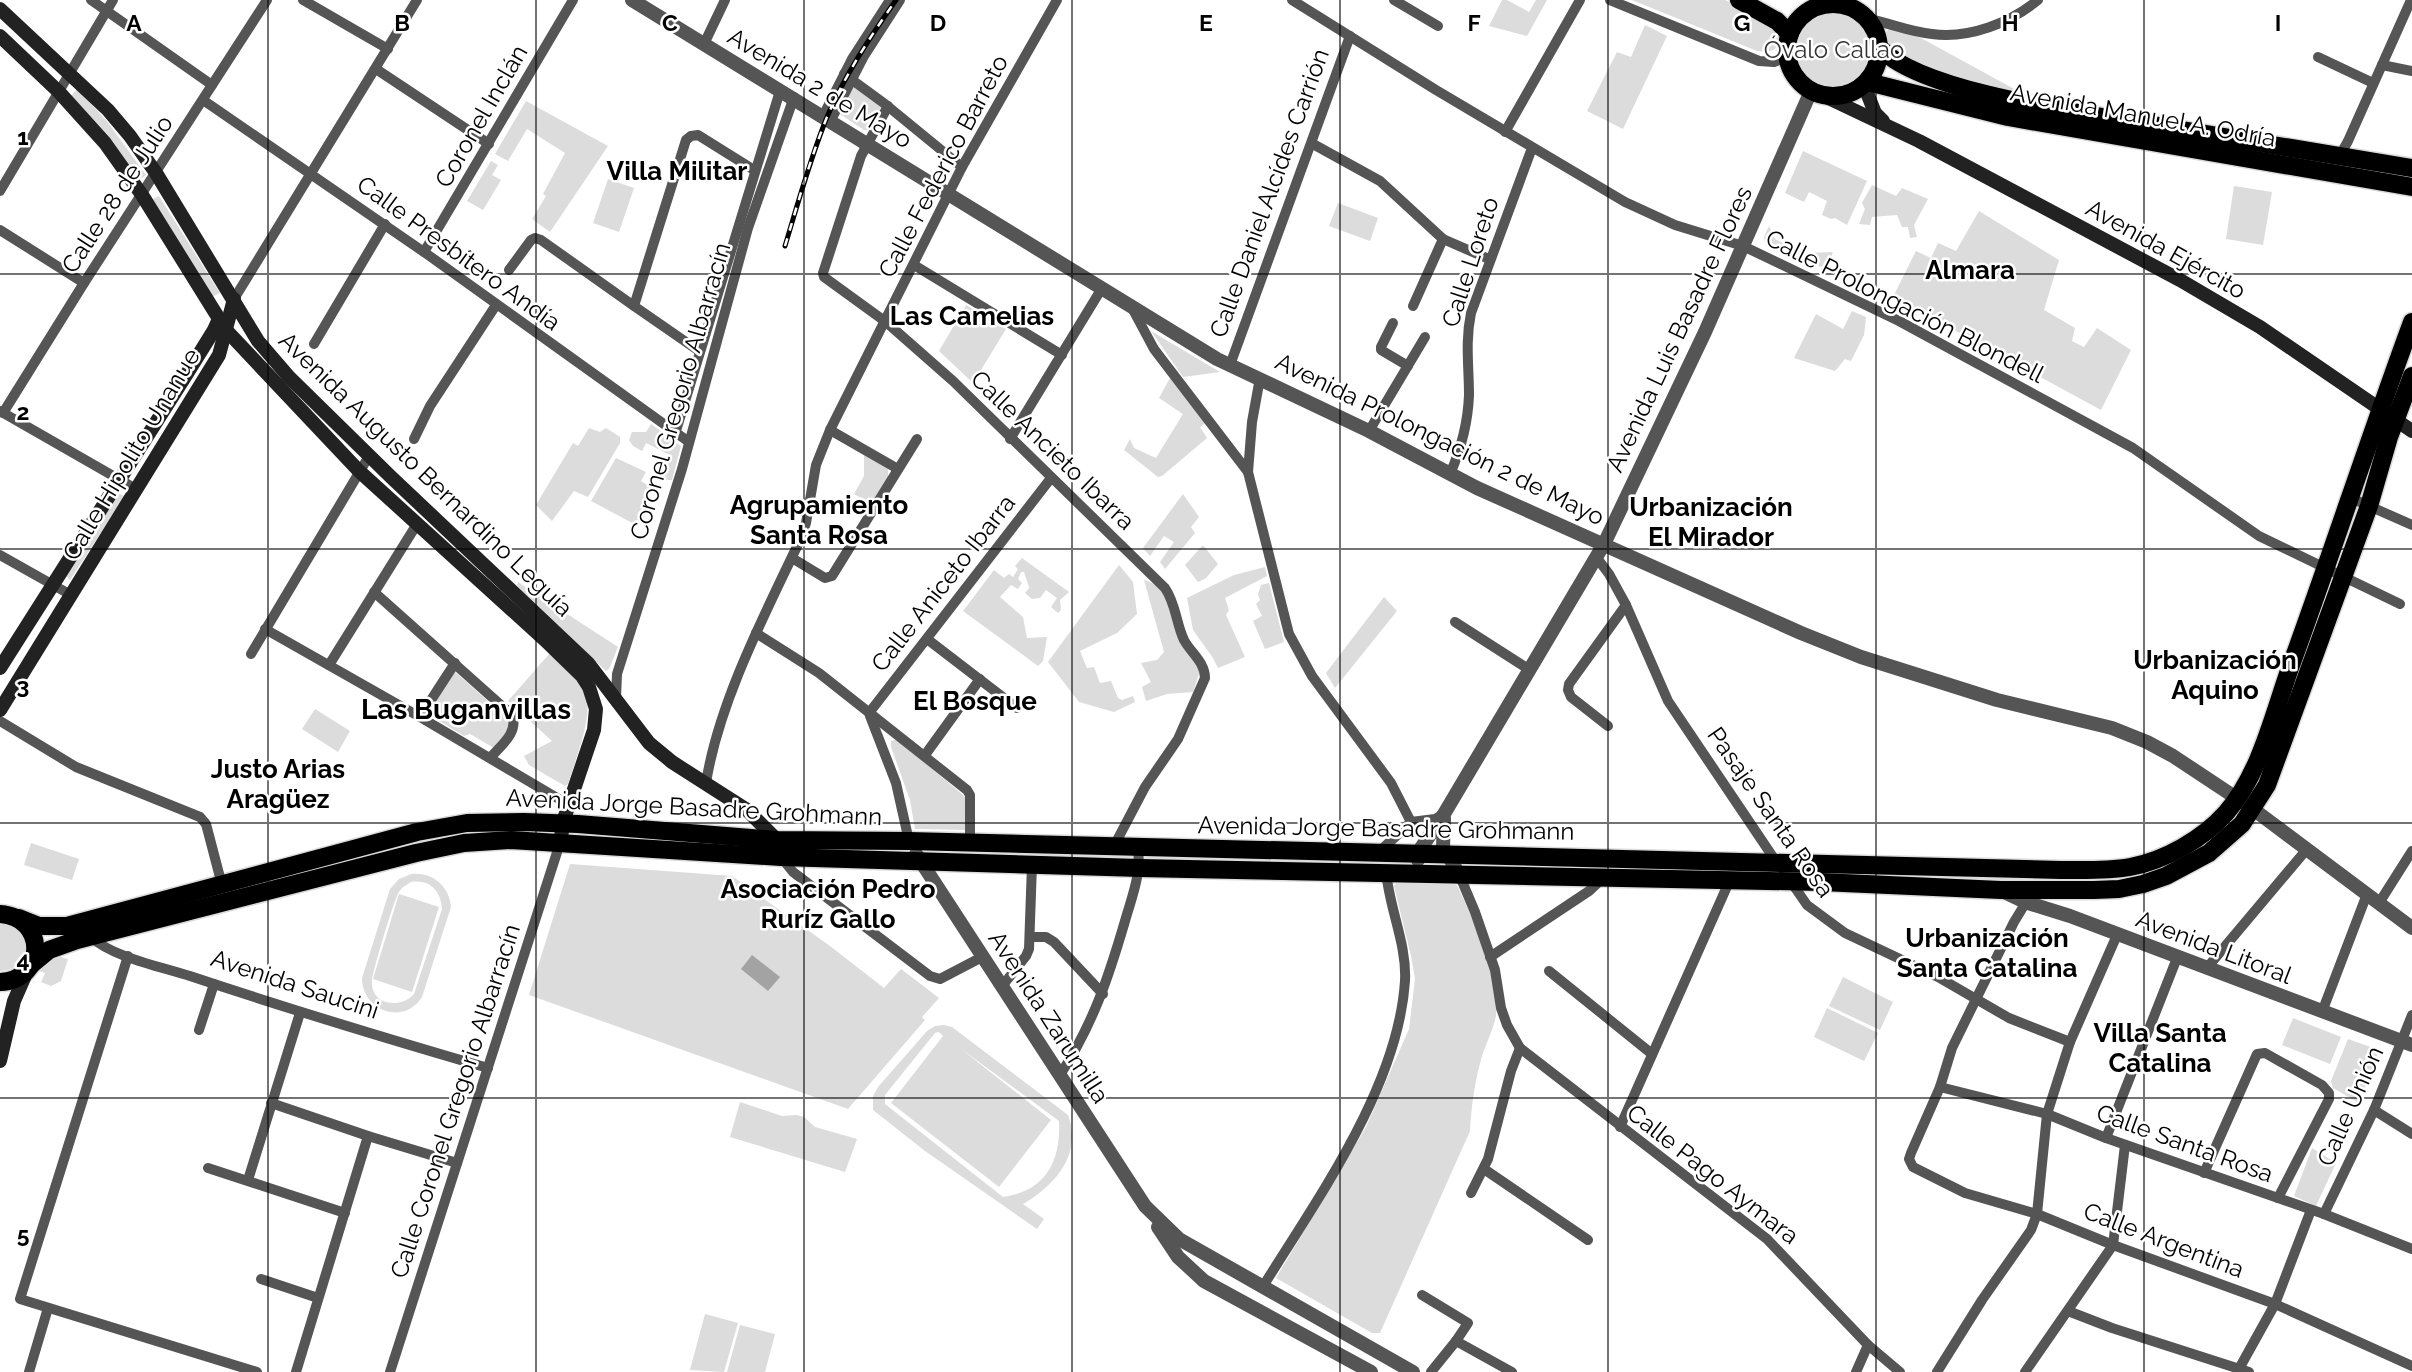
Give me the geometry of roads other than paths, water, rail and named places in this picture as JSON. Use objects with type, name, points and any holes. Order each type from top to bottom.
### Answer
[{"type":"main road","points":[[1739,0],[1777,21],[1790,34]]},
{"type":"main road","points":[[1845,4],[1868,19],[1876,33],[1880,48],[1876,69],[1866,84],[1846,95],[1816,93],[1795,77],[1787,57],[1790,34],[1804,14],[1818,6],[1845,4]]},
{"type":"main road","name":"Avenida Augusto Bernardino Leguía","points":[[0,9],[108,110],[130,136],[156,173],[267,353],[369,456],[576,651],[616,698],[649,743],[672,762],[747,810],[779,848]]},
{"type":"main road","name":"Avenida Augusto Bernardino Leguía","points":[[0,36],[59,92],[104,143],[142,195],[222,324],[246,352],[359,471],[572,665],[589,687],[596,709]]},
{"type":"main road","name":"Avenida Manuel A. Odría","points":[[1880,48],[1895,63],[1930,77],[1999,97],[2048,115],[2412,187]]},
{"type":"main road","name":"Avenida Manuel A. Odría","points":[[1866,84],[1954,105],[2048,115],[2412,168]]},
{"type":"main road","name":"Avenida Ejército","points":[[1866,84],[1875,113],[1887,124]]},
{"type":"main road","name":"Avenida Ejército","points":[[1816,93],[1887,124],[2180,280],[2260,327],[2412,431]]},
{"type":"main road","name":"Calle Hipolito Unanue","points":[[0,710],[219,355],[222,324],[234,299]]},
{"type":"main road","name":"Avenida Jorge Basadre Grohmann","points":[[0,982],[16,979],[49,950],[91,937],[416,853],[464,843],[511,840],[779,848],[909,841],[970,842],[2038,869],[2131,867],[2154,860],[2197,838],[2225,814],[2256,763],[2412,322]]},
{"type":"main road","name":"Calle Hipolito Unanue","points":[[0,668],[214,330],[222,324]]},
{"type":"main road","points":[[219,355],[229,351],[246,352]]},
{"type":"main road","name":"Avenida Jorge Basadre Grohmann","points":[[7,915],[39,926],[67,926],[441,827],[495,822],[563,823],[779,848],[919,860],[1140,868],[1386,871],[1791,882],[2001,890],[2031,895],[2119,889],[2166,876],[2209,853],[2227,840],[2253,809],[2267,785],[2344,577],[2395,419],[2412,376]]},
{"type":"main road","points":[[164,411],[179,419]]},
{"type":"main road","points":[[14,646],[33,657]]},
{"type":"main road","points":[[560,843],[563,823],[594,730],[596,709],[603,699],[616,698]]},
{"type":"main road","points":[[0,1062],[14,1001],[30,967],[35,949],[33,935],[7,915]]},
{"type":"street","points":[[91,0],[212,85]]},
{"type":"street","points":[[0,191],[113,0]]},
{"type":"street","name":"Calle 28 de Julio","points":[[1,412],[267,0]]},
{"type":"street","points":[[303,0],[388,49]]},
{"type":"street","name":"Calle Hipolito Unanue","points":[[234,299],[417,0]]},
{"type":"street","name":"Coronel Inclán","points":[[424,252],[573,0]]},
{"type":"street","name":"Avenida 2 de Mayo","points":[[632,0],[949,193]]},
{"type":"street","points":[[704,44],[725,0]]},
{"type":"street","points":[[827,118],[890,0]]},
{"type":"street","points":[[848,76],[900,0]]},
{"type":"street","name":"Calle Federico Barreto","points":[[706,783],[712,749],[756,633],[806,523],[816,465],[830,429],[962,167],[1057,0]]},
{"type":"street","name":"Calle Prolongación Blondell","points":[[1292,0],[1311,5],[1350,36],[1505,132],[1633,206],[1675,225],[1744,246],[1899,321],[2133,448],[2259,536],[2400,604]]},
{"type":"street","points":[[1394,0],[1438,26]]},
{"type":"street","points":[[1505,132],[1580,0]]},
{"type":"street","points":[[1610,0],[1759,61],[1774,62],[1787,57]]},
{"type":"street","points":[[1868,19],[1931,34],[1953,35],[1996,24],[2029,8],[2038,0]]},
{"type":"street","points":[[2332,173],[2411,0]]},
{"type":"street","name":"Calle Daniel Alcídes Carrión","points":[[1230,365],[1313,144],[1350,36]]},
{"type":"street","points":[[2318,57],[2373,83]]},
{"type":"street","points":[[2382,65],[2412,71]]},
{"type":"street","points":[[376,69],[489,144]]},
{"type":"street","points":[[848,76],[962,167]]},
{"type":"street","name":"Avenida Luis Basadre Flores","points":[[1417,854],[1444,814],[1597,558],[1816,93]]},
{"type":"street","points":[[675,434],[754,170],[787,94]]},
{"type":"street","name":"Coronel Gregorio Albarracín","points":[[616,698],[617,674],[689,442],[787,94]]},
{"type":"street","name":"Calle Presbítero Andía","points":[[203,100],[385,224],[689,442]]},
{"type":"street","name":"Calle Ancieto Ibarra","points":[[887,106],[866,142],[823,272],[824,277],[886,322],[972,399],[1165,588],[1174,603],[1185,642],[1205,670],[1205,678],[1178,739],[1145,787],[1114,846]]},
{"type":"street","points":[[634,306],[686,141],[691,136],[698,135],[754,170]]},
{"type":"street","points":[[1313,144],[1380,181],[1443,239],[1489,259]]},
{"type":"street","name":"Calle Loreto","points":[[1451,474],[1464,435],[1468,407],[1468,327],[1489,259],[1532,148]]},
{"type":"street","name":"Avenida Prolongación 2 de Mayo","points":[[949,193],[1230,365],[1369,431],[1539,517],[1740,607],[1861,657],[1985,696],[2080,719],[2124,733],[2173,757],[2253,809],[2412,928]]},
{"type":"street","points":[[314,344],[385,224]]},
{"type":"street","points":[[0,230],[84,283]]},
{"type":"street","points":[[1413,306],[1443,239]]},
{"type":"street","points":[[509,270],[531,240],[541,240],[699,351]]},
{"type":"street","points":[[914,265],[1062,355]]},
{"type":"street","points":[[1010,439],[1102,288]]},
{"type":"street","points":[[414,439],[435,397],[496,305]]},
{"type":"street","points":[[1131,305],[1154,349],[1248,472]]},
{"type":"street","points":[[1393,323],[1381,350],[1408,366]]},
{"type":"street","points":[[1369,431],[1425,337]]},
{"type":"street","points":[[1260,378],[1252,422],[1248,472],[1280,602],[1297,651],[1391,783],[1411,822]]},
{"type":"street","points":[[1,412],[136,489]]},
{"type":"street","points":[[830,429],[898,469]]},
{"type":"street","points":[[792,558],[825,579],[830,578],[918,439]]},
{"type":"street","points":[[251,654],[369,456]]},
{"type":"street","name":"Calle Aniceto Ibarra","points":[[869,713],[1051,478]]},
{"type":"street","points":[[2351,498],[2412,525]]},
{"type":"street","points":[[329,665],[417,524]]},
{"type":"street","points":[[0,555],[71,595]]},
{"type":"street","name":"Pasaje Santa Rosa","points":[[1597,558],[1609,573],[1626,606],[1668,701],[1807,905],[1845,933],[1938,977],[2019,1023],[2070,1042]]},
{"type":"street","points":[[374,592],[512,715],[515,722],[512,732],[489,758]]},
{"type":"street","points":[[1608,726],[1571,697],[1568,690],[1569,684],[1626,606]]},
{"type":"street","points":[[1455,622],[1530,670]]},
{"type":"street","points":[[265,629],[569,805]]},
{"type":"street","points":[[756,633],[819,673],[925,755],[969,793],[970,842]]},
{"type":"street","points":[[927,639],[1017,708]]},
{"type":"street","points":[[420,717],[455,663]]},
{"type":"street","points":[[925,755],[980,679]]},
{"type":"street","points":[[869,713],[897,783],[909,841]]},
{"type":"street","points":[[0,720],[76,766],[200,817],[206,824],[222,885]]},
{"type":"street","points":[[1377,853],[1411,822],[1435,819],[1444,814]]},
{"type":"street","points":[[1444,814],[1443,847],[1459,874],[1490,957],[1501,1008],[1520,1048],[1484,1169],[1471,1193]]},
{"type":"street","name":"Avenida Zarumilla","points":[[909,841],[1154,1216],[1179,1239],[1413,1372]]},
{"type":"street","name":"Calle Coronel Gregorio Albarracín","points":[[390,1372],[560,843]]},
{"type":"street","points":[[1060,1075],[1089,1027],[1103,994],[1140,868],[1139,847]]},
{"type":"street","points":[[779,848],[793,872],[930,976],[940,979],[984,956]]},
{"type":"street","points":[[2206,970],[2307,849]]},
{"type":"street","points":[[2322,1012],[2373,898],[2412,851]]},
{"type":"street","points":[[1417,854],[1419,872]]},
{"type":"street","points":[[1003,985],[1026,956],[1031,937],[1032,864]]},
{"type":"street","points":[[1940,1087],[1952,1048],[2031,895],[2038,869]]},
{"type":"street","points":[[1262,1288],[1342,1155],[1385,1071],[1405,981],[1405,964],[1387,888],[1386,871]]},
{"type":"street","points":[[1490,957],[1589,891],[1604,877]]},
{"type":"street","points":[[1620,1127],[1729,881]]},
{"type":"street","name":"Avenida Litoral","points":[[2031,895],[2050,910],[2407,1043]]},
{"type":"street","points":[[1937,1372],[1982,1300],[2031,1230],[2038,1214],[2047,1114],[2070,1042],[2117,935]]},
{"type":"street","name":"Avenida Saucini","points":[[91,937],[99,945],[128,956],[300,1013],[488,1068]]},
{"type":"street","points":[[1031,937],[1046,937],[1054,942],[1103,994]]},
{"type":"street","points":[[128,956],[20,1299],[257,1372]]},
{"type":"street","points":[[2106,1138],[2177,958]]},
{"type":"street","points":[[1549,971],[1652,1054]]},
{"type":"street","points":[[199,1031],[214,984]]},
{"type":"street","points":[[247,1180],[300,1013]]},
{"type":"street","name":"Calle Unión","points":[[2324,1214],[2407,1043],[2412,1015]]},
{"type":"street","name":"Calle Pago Aymara","points":[[1520,1048],[1767,1239],[1868,1345],[1900,1372]]},
{"type":"street","points":[[2204,1173],[2257,1054],[2265,1053],[2326,1088],[2329,1099],[2278,1198]]},
{"type":"street","name":"Calle Santa Rosa","points":[[1940,1087],[2047,1114],[2124,1145],[2324,1214],[2412,1250]]},
{"type":"street","name":"Calle Argentina","points":[[1940,1087],[1911,1153],[1909,1159],[1913,1167],[1965,1193],[2038,1214],[2113,1245],[2275,1304],[2412,1370]]},
{"type":"street","points":[[271,1103],[457,1163]]},
{"type":"street","points":[[2374,1110],[2412,1134]]},
{"type":"street","points":[[296,1372],[368,1136]]},
{"type":"street","points":[[2025,1372],[2113,1245],[2124,1145]]},
{"type":"street","points":[[208,1168],[345,1213]]},
{"type":"street","points":[[1484,1169],[1588,1240]]},
{"type":"street","points":[[2068,1311],[2112,1328],[2245,1370],[2275,1304],[2311,1210]]},
{"type":"street","name":"Avenida Zarumilla","points":[[1154,1216],[1171,1248],[1204,1281],[1371,1372]]},
{"type":"street","points":[[261,1279],[317,1298]]},
{"type":"street","points":[[1422,1295],[1468,1323],[1431,1372]]},
{"type":"street","points":[[29,1372],[48,1308]]},
{"type":"street","points":[[1456,1341],[1512,1372]]},
{"type":"street","points":[[1856,1372],[1868,1345]]},
{"type":"railway","points":[[785,246],[827,117],[858,57],[896,0]]},
{"type":"district","name":"Villa Militar","points":[[677,171]]},
{"type":"district","name":"Almara","points":[[1970,270]]},
{"type":"district","name":"Las Camelias","points":[[972,316]]},
{"type":"district","name":"Agrupamiento Santa Rosa","points":[[819,520]]},
{"type":"district","name":"Urbanización El Mirador","points":[[1711,522]]},
{"type":"district","name":"Urbanización Aquino","points":[[2215,675]]},
{"type":"district","name":"El Bosque","points":[[975,701]]},
{"type":"district","name":"Las Buganvillas","points":[[466,709]]},
{"type":"district","name":"Justo Arias Aragüez","points":[[278,784]]},
{"type":"district","name":"Asociación Pedro Ruríz Gallo","points":[[828,904]]},
{"type":"district","name":"Urbanización Santa Catalina","points":[[1987,953]]},
{"type":"district","name":"Villa Santa Catalina","points":[[2160,1048]]},
{"type":"park label","name":"Óvalo Callao","points":[[1834,49]]}]
